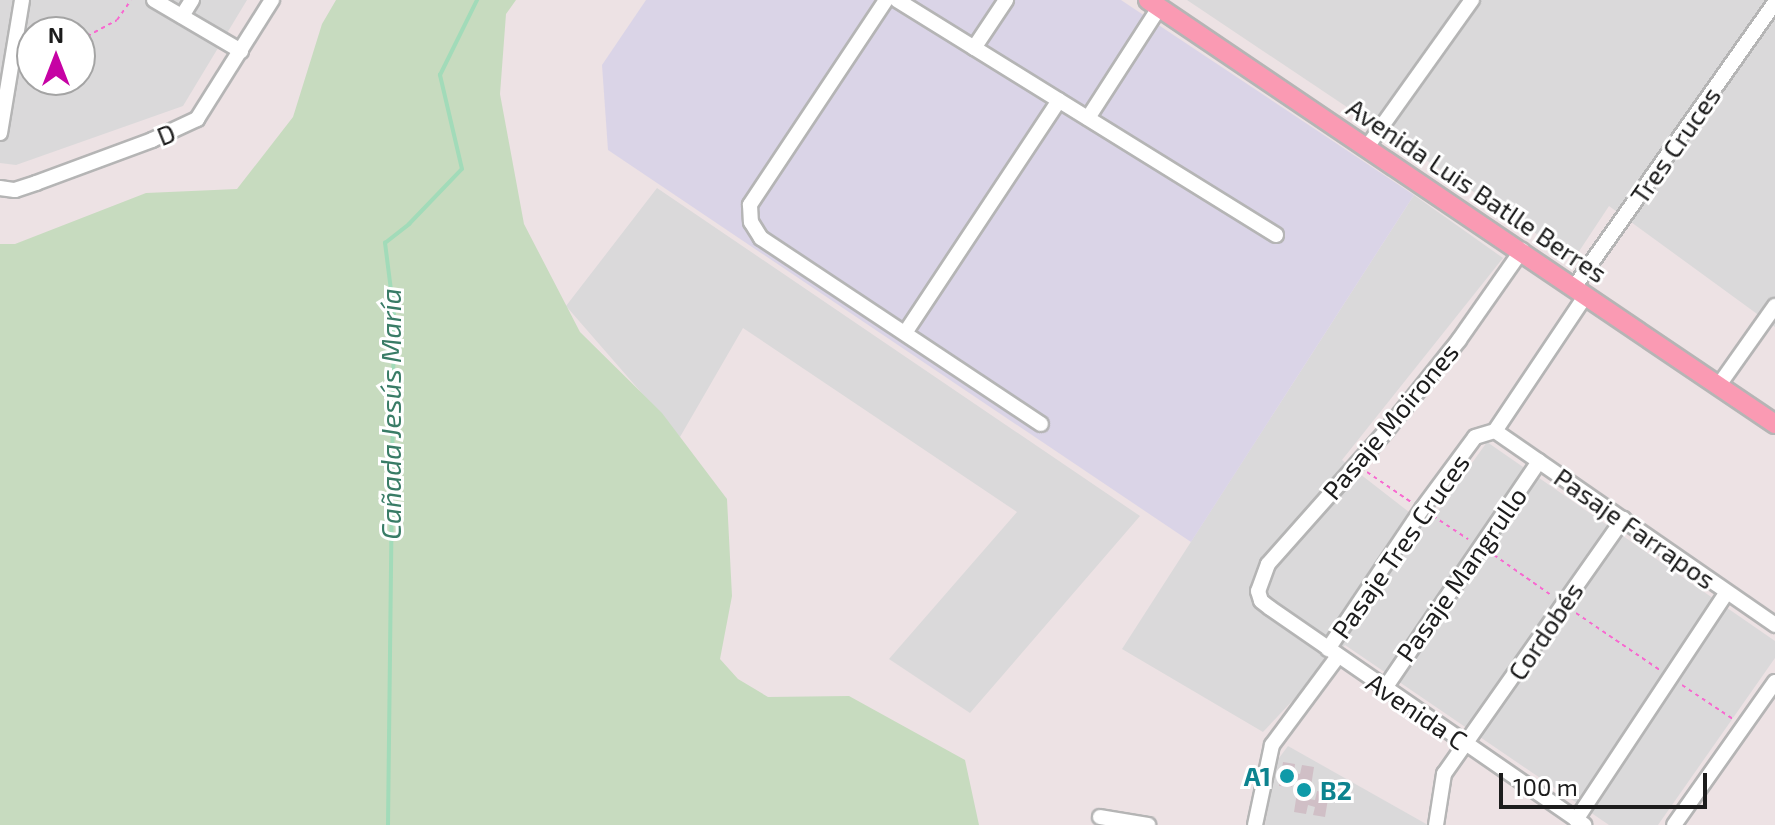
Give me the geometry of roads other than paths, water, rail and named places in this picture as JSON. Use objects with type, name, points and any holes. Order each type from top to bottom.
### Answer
[{"type":"main road","name":"Avenida Luis Batlle Berres","points":[[1154,4],[1775,424]]},
{"type":"street","points":[[0,133],[22,0]]},
{"type":"street","points":[[154,0],[241,51]]},
{"type":"street","points":[[182,16],[192,0]]},
{"type":"street","name":"D","points":[[0,188],[15,190],[188,126],[204,111],[272,0]]},
{"type":"street","points":[[886,0],[750,205],[751,222],[761,238],[1041,424]]},
{"type":"street","points":[[897,0],[1276,235]]},
{"type":"street","points":[[974,48],[1006,0]]},
{"type":"street","points":[[1367,147],[1472,0]]},
{"type":"street","name":"Tres Cruces","points":[[1580,291],[1775,3]]},
{"type":"street","points":[[1088,118],[1154,4]]},
{"type":"street","points":[[905,333],[1059,100]]},
{"type":"street","name":"Pasaje Moirones","points":[[1258,591],[1268,564],[1459,340],[1522,250]]},
{"type":"street","name":"Pasaje Tres Cruces","points":[[1255,825],[1272,745],[1422,509],[1475,437],[1495,431],[1580,291]]},
{"type":"street","points":[[1719,385],[1775,306]]},
{"type":"street","name":"Pasaje Farrapos","points":[[1495,431],[1775,625]]},
{"type":"street","name":"Pasaje Mangrullo","points":[[1385,688],[1539,461]]},
{"type":"street","name":"Cordobés","points":[[1436,825],[1444,774],[1623,519]]},
{"type":"street","name":"Avenida C","points":[[1258,591],[1261,601],[1580,822]]},
{"type":"street","points":[[1580,822],[1668,676],[1727,592]]},
{"type":"street","points":[[1674,825],[1775,682]]},
{"type":"street","points":[[1100,817],[1148,825]]},
{"type":"waterway","name":"Cañada Jesús María","points":[[388,825],[394,314],[385,243],[409,224],[462,169],[440,75],[477,0]]},
{"type":"place","name":"A1","points":[[1287,776]]},
{"type":"place","name":"B2","points":[[1304,790]]}]
